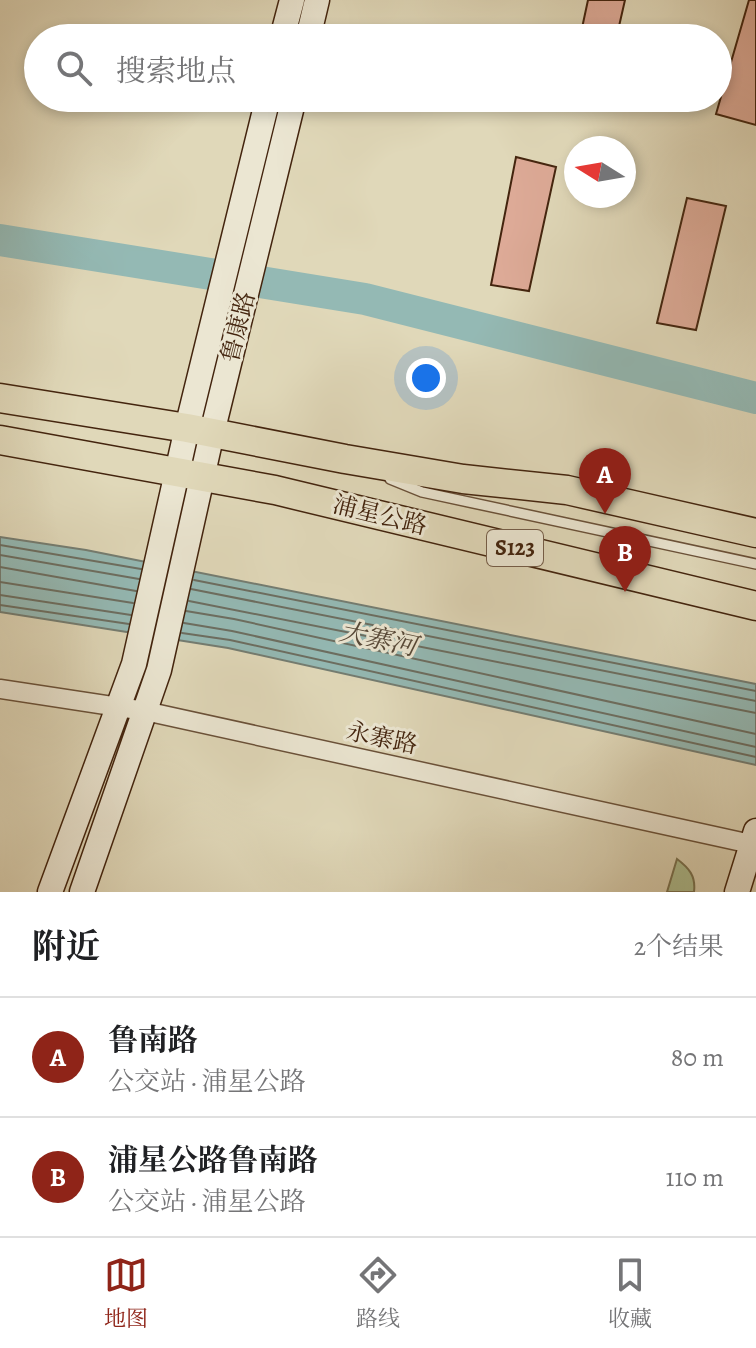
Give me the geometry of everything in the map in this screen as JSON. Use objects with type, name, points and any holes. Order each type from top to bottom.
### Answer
[{"type":"main road","name":"浦星公路","points":[[0,398],[463,479],[567,490],[756,533]]},
{"type":"main road","name":"浦星公路","points":[[0,440],[275,490],[756,606]]},
{"type":"street","points":[[286,24],[292,0]]},
{"type":"street","points":[[311,24],[317,0]]},
{"type":"street","name":"鲁康路","points":[[145,711],[159,670],[186,556],[191,474],[265,112]]},
{"type":"street","name":"鲁康路","points":[[199,431],[290,112]]},
{"type":"street","name":"鲁康路","points":[[119,707],[134,664],[161,550],[191,474]]},
{"type":"street","name":"永寨路","points":[[0,689],[145,711],[754,837]]},
{"type":"street","points":[[50,892],[119,707]]},
{"type":"street","points":[[82,892],[145,711]]},
{"type":"street","points":[[737,892],[754,837]]},
{"type":"lane","points":[[345,459],[422,492],[756,564]]},
{"type":"green space","points":[[677,859],[691,873],[694,892],[667,892]]},
{"type":"water","name":"大寨河","points":[[0,537],[86,550],[756,684],[756,765],[228,648],[0,612]]},
{"type":"building","points":[[588,0],[625,0],[620,24],[583,24]]},
{"type":"building","points":[[749,0],[756,0],[756,125],[716,114],[732,112],[732,59]]},
{"type":"building","points":[[516,157],[556,167],[529,291],[491,285]]},
{"type":"building","points":[[687,198],[726,206],[696,330],[657,323]]},
{"type":"waterway","points":[[0,240],[365,299],[756,398]]},
{"type":"place","name":"鲁南路","points":[[605,514]]},
{"type":"place","name":"浦星公路鲁南路","points":[[625,592]]}]
